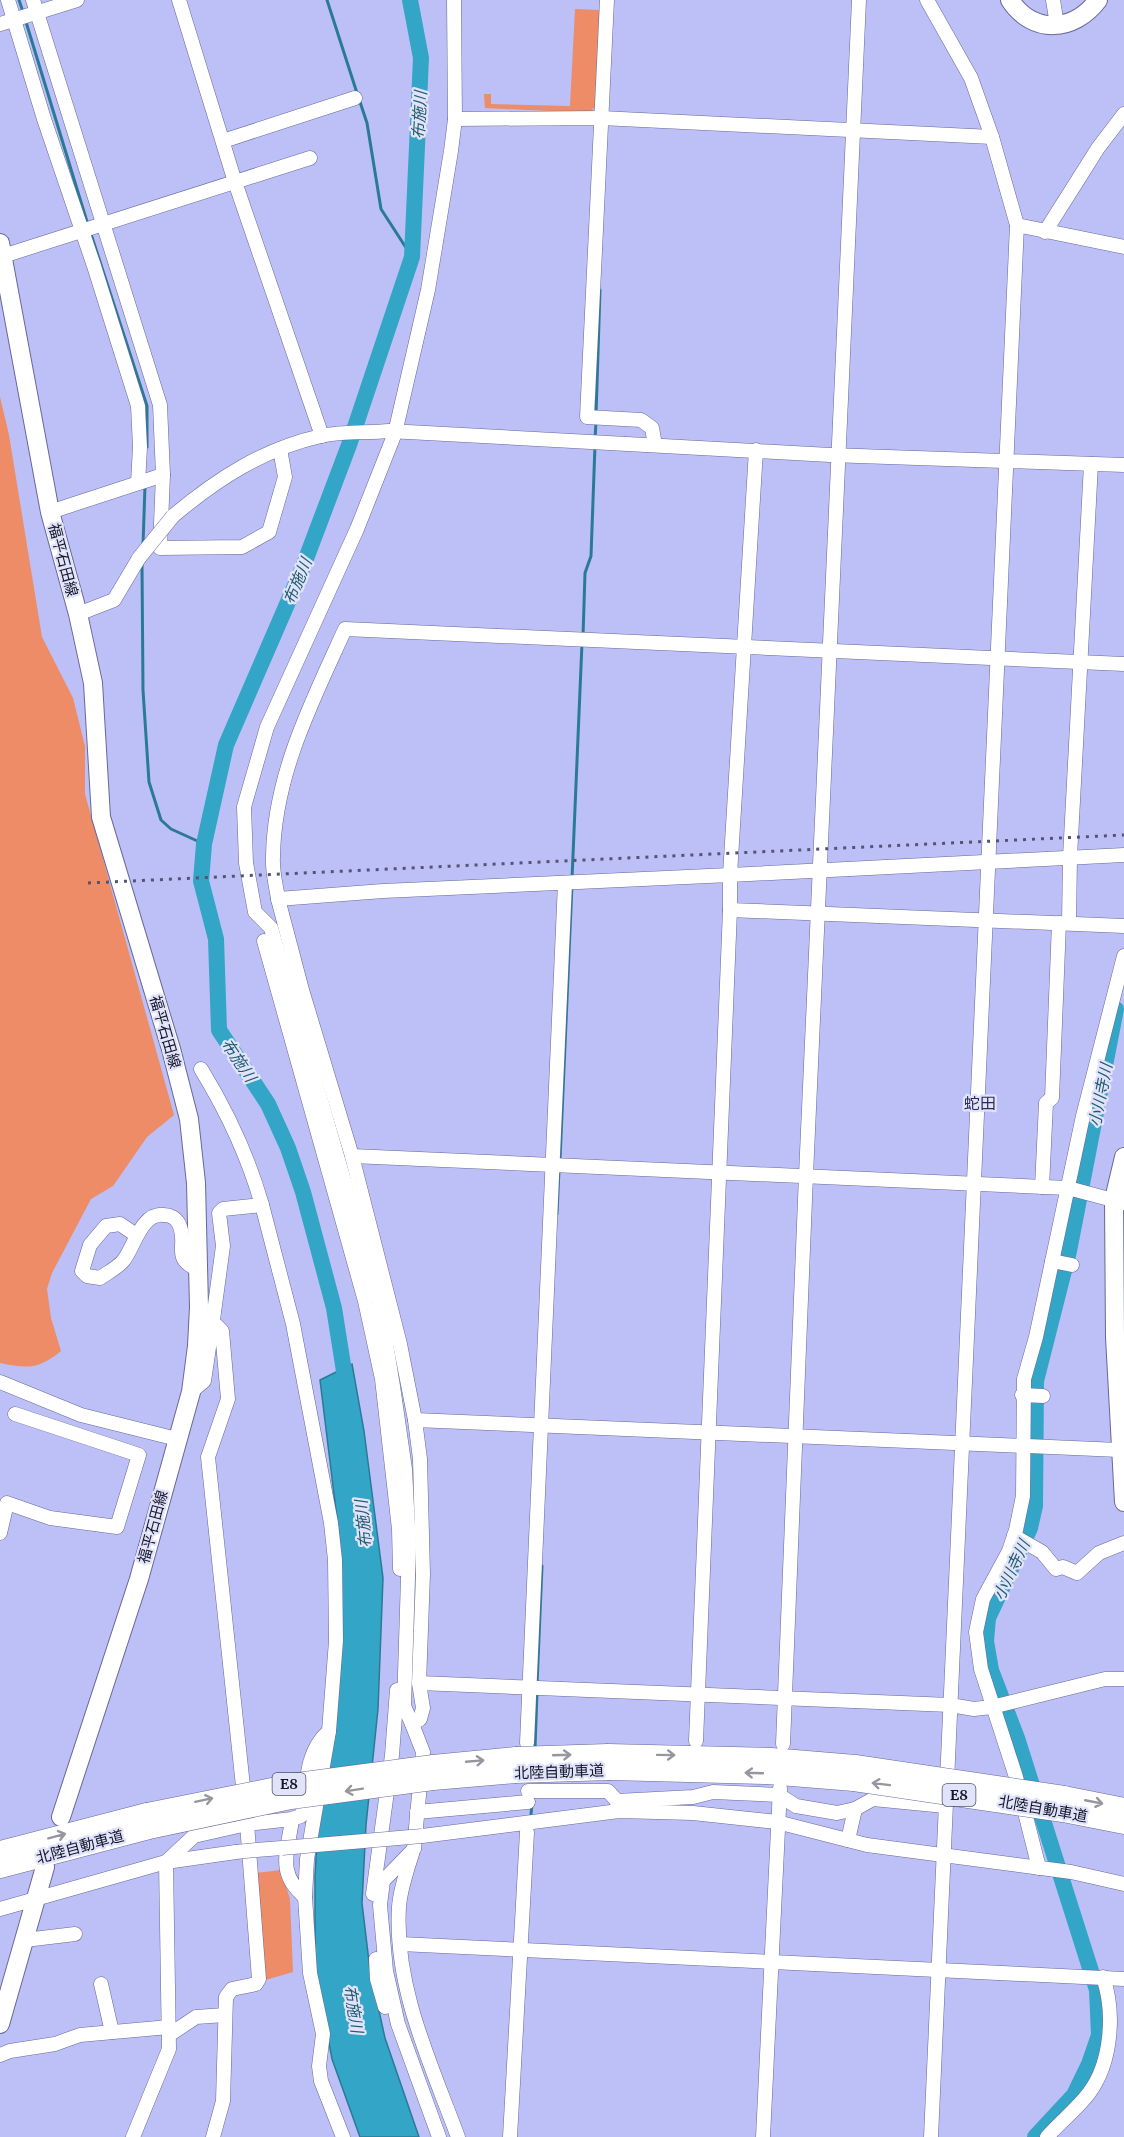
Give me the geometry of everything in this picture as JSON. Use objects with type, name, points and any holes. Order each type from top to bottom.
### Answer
[{"type":"highway","name":"北陸自動車道","points":[[0,1851],[148,1821],[291,1799],[433,1772],[524,1781],[609,1762],[767,1774],[855,1773],[1063,1804],[1124,1808]]},
{"type":"highway","name":"北陸自動車道","points":[[1063,1804],[1124,1824]]},
{"type":"highway","name":"北陸自動車道","points":[[0,1868],[148,1821]]},
{"type":"main road","points":[[1010,0],[1028,17],[1045,26],[1083,16],[1098,0]]},
{"type":"main road","name":"福平石田線","points":[[1,249],[50,512],[78,614],[93,683],[101,817],[171,1049],[189,1119],[195,1173],[199,1270],[197,1346],[191,1392],[139,1579],[61,1817]]},
{"type":"main road","points":[[1124,1157],[1119,1201],[1115,1337],[1119,1450],[1124,1502]]},
{"type":"main road","points":[[0,2024],[38,1898],[45,1867]]},
{"type":"street","points":[[8,0],[7,22],[94,266],[138,406],[140,447],[138,483]]},
{"type":"street","points":[[7,22],[35,6],[76,0]]},
{"type":"street","points":[[179,0],[236,182],[322,436]]},
{"type":"street","points":[[454,0],[455,119],[428,290],[392,432],[357,529],[267,727],[244,807],[246,863],[255,912],[271,928],[379,1301],[405,1469],[409,1546],[404,1706],[423,1752],[414,1849],[399,1905],[400,1944],[409,2003],[458,2137]]},
{"type":"street","points":[[607,0],[587,417],[641,420],[652,428],[655,445]]},
{"type":"street","points":[[783,1744],[859,0]]},
{"type":"street","points":[[927,0],[971,78],[992,137],[1017,225],[931,2137]]},
{"type":"street","points":[[1053,0],[1056,24]]},
{"type":"street","points":[[35,6],[160,405],[163,475],[160,549],[242,547],[269,532],[285,477],[280,449]]},
{"type":"street","points":[[223,141],[355,98]]},
{"type":"street","points":[[1045,232],[1098,148],[1124,114]]},
{"type":"street","points":[[455,119],[601,118],[992,137]]},
{"type":"street","points":[[1,249],[104,223],[310,158]]},
{"type":"street","points":[[1017,225],[1124,247]]},
{"type":"street","points":[[78,614],[114,600],[139,558],[173,516],[214,482],[264,454],[322,436],[392,432],[840,455],[1124,465]]},
{"type":"street","points":[[696,1742],[706,1432],[730,875],[756,450]]},
{"type":"street","points":[[1042,1187],[1046,1103],[1052,1098],[1070,857],[1091,464]]},
{"type":"street","points":[[50,512],[163,475]]},
{"type":"street","points":[[412,1724],[420,1719],[423,1708],[419,1683],[423,1574],[420,1459],[414,1420],[400,1344],[352,1156],[302,990],[278,899],[272,860],[280,793],[303,722],[345,629],[1124,664]]},
{"type":"street","points":[[278,899],[730,875],[821,868],[1124,855]]},
{"type":"street","points":[[524,1781],[565,883]]},
{"type":"street","points":[[730,910],[1124,926]]},
{"type":"street","points":[[264,941],[365,1301],[382,1379],[399,1529],[401,1599],[392,1755],[373,1892],[377,1979],[393,2034],[429,2137]]},
{"type":"street","points":[[1040,1868],[1016,1777],[976,1648],[976,1632],[983,1599],[1014,1536],[1023,1496],[1031,1447],[1022,1395],[1068,1188],[1124,956]]},
{"type":"street","points":[[201,1069],[234,1127],[252,1171],[262,1205],[293,1324],[331,1523],[335,1560],[336,1641],[329,1731],[307,1859],[305,1897],[310,1973],[323,2034],[319,2066],[321,2081],[343,2137]]},
{"type":"street","points":[[352,1156],[1068,1188],[1119,1201]]},
{"type":"street","points":[[191,1392],[204,1381],[223,1246],[219,1212],[223,1209],[262,1205]]},
{"type":"street","points":[[136,1235],[149,1220],[159,1214],[170,1215],[178,1222],[182,1233],[186,1265],[199,1270]]},
{"type":"street","points":[[1052,1261],[1072,1265]]},
{"type":"street","points":[[212,1327],[216,1325],[222,1331],[228,1399],[208,1457],[247,1824],[259,1979],[255,1984],[232,1989],[226,1997],[223,2100],[213,2137]]},
{"type":"street","points":[[0,1382],[81,1415],[177,1438]]},
{"type":"street","points":[[1022,1395],[1043,1396]]},
{"type":"street","points":[[0,1533],[7,1503],[50,1518],[117,1527],[139,1455],[15,1414]]},
{"type":"street","points":[[414,1420],[1119,1450]]},
{"type":"street","points":[[1014,1536],[1042,1551],[1056,1569],[1063,1567],[1077,1573],[1099,1553],[1124,1543]]},
{"type":"street","points":[[419,1683],[950,1705],[974,1709],[993,1707],[1105,1679],[1124,1679]]},
{"type":"street","points":[[133,2137],[169,2049],[166,1862],[194,1836],[247,1824],[301,1816],[312,1752],[319,1740],[329,1731]]},
{"type":"street","points":[[417,1812],[524,1781],[608,1791],[618,1806]]},
{"type":"street","points":[[0,1908],[166,1862],[236,1852],[422,1836],[618,1806],[694,1791],[779,1791],[796,1806],[837,1813],[855,1809],[873,1799],[945,1806]]},
{"type":"street","points":[[693,1813],[694,1791]]},
{"type":"street","points":[[764,2137],[779,1791]]},
{"type":"street","points":[[618,1806],[777,1822],[848,1840],[942,1857],[1071,1872],[1124,1884]]},
{"type":"street","points":[[848,1840],[855,1809]]},
{"type":"street","points":[[292,1819],[286,1872],[294,1888],[305,1897]]},
{"type":"street","points":[[510,2137],[527,1832]]},
{"type":"street","points":[[414,1849],[383,1881],[380,1905],[386,1971],[398,2024],[439,2137]]},
{"type":"street","points":[[25,1940],[75,1934]]},
{"type":"street","points":[[400,1944],[772,1960],[1124,1979]]},
{"type":"street","points":[[1047,2137],[1087,2095],[1096,2082],[1110,2028],[1109,1994],[1103,1977]]},
{"type":"street","points":[[101,1984],[112,2032]]},
{"type":"street","points":[[0,2055],[80,2035],[169,2031],[196,2017],[225,2015]]},
{"type":"shaded area","points":[[575,9],[600,10],[596,106],[589,113],[485,108],[484,94],[491,94],[491,104],[570,106]]},
{"type":"shaded area","points":[[0,397],[9,435],[42,637],[73,698],[85,746],[85,794],[174,1115],[147,1137],[113,1186],[91,1199],[52,1273],[47,1289],[51,1318],[61,1351],[46,1361],[26,1367],[0,1363]]},
{"type":"shaded area","points":[[281,1870],[290,1899],[293,1972],[262,1981],[256,1873]]},
{"type":"water","points":[[352,1364],[364,1431],[383,1578],[378,1709],[366,1825],[362,1903],[370,1970],[385,2038],[419,2137],[360,2137],[332,2059],[315,1969],[315,1876],[322,1749],[339,1535],[320,1380]]},
{"type":"waterway","points":[[19,0],[23,12]]},
{"type":"waterway","points":[[327,0],[357,93]]},
{"type":"waterway","name":"布施川","points":[[347,1390],[334,1308],[303,1192],[288,1148],[268,1104],[219,1030],[216,939],[201,881],[204,844],[226,745],[301,572],[349,445],[412,257],[421,58],[410,0]]},
{"type":"waterway","points":[[26,22],[88,225]]},
{"type":"waterway","points":[[359,99],[367,123],[381,209],[412,257]]},
{"type":"waterway","points":[[90,231],[147,406],[147,447]]},
{"type":"waterway","points":[[596,415],[600,290]]},
{"type":"waterway","points":[[595,439],[596,422]]},
{"type":"waterway","points":[[583,636],[585,573],[591,556],[595,445]]},
{"type":"waterway","points":[[143,545],[145,486]]},
{"type":"waterway","points":[[142,564],[143,690],[149,782],[161,820],[171,829],[204,844]]},
{"type":"waterway","points":[[572,879],[582,643]]},
{"type":"waterway","points":[[560,1160],[572,885]]},
{"type":"waterway","name":"小川寺川","points":[[1035,2137],[1074,2095],[1089,2064],[1099,2035],[1097,1990],[1017,1738],[991,1670],[986,1641],[988,1618],[1030,1528],[1035,1506],[1036,1381],[1069,1251],[1116,1009]]},
{"type":"waterway","points":[[557,1214],[559,1170]]},
{"type":"waterway","points":[[537,1685],[542,1566]]},
{"type":"waterway","points":[[535,1748],[537,1692]]},
{"type":"waterway","points":[[531,1814],[532,1804]]},
{"type":"railway","points":[[88,883],[1124,835]]},
{"type":"district","name":"蛇田","points":[[980,1103]]}]
